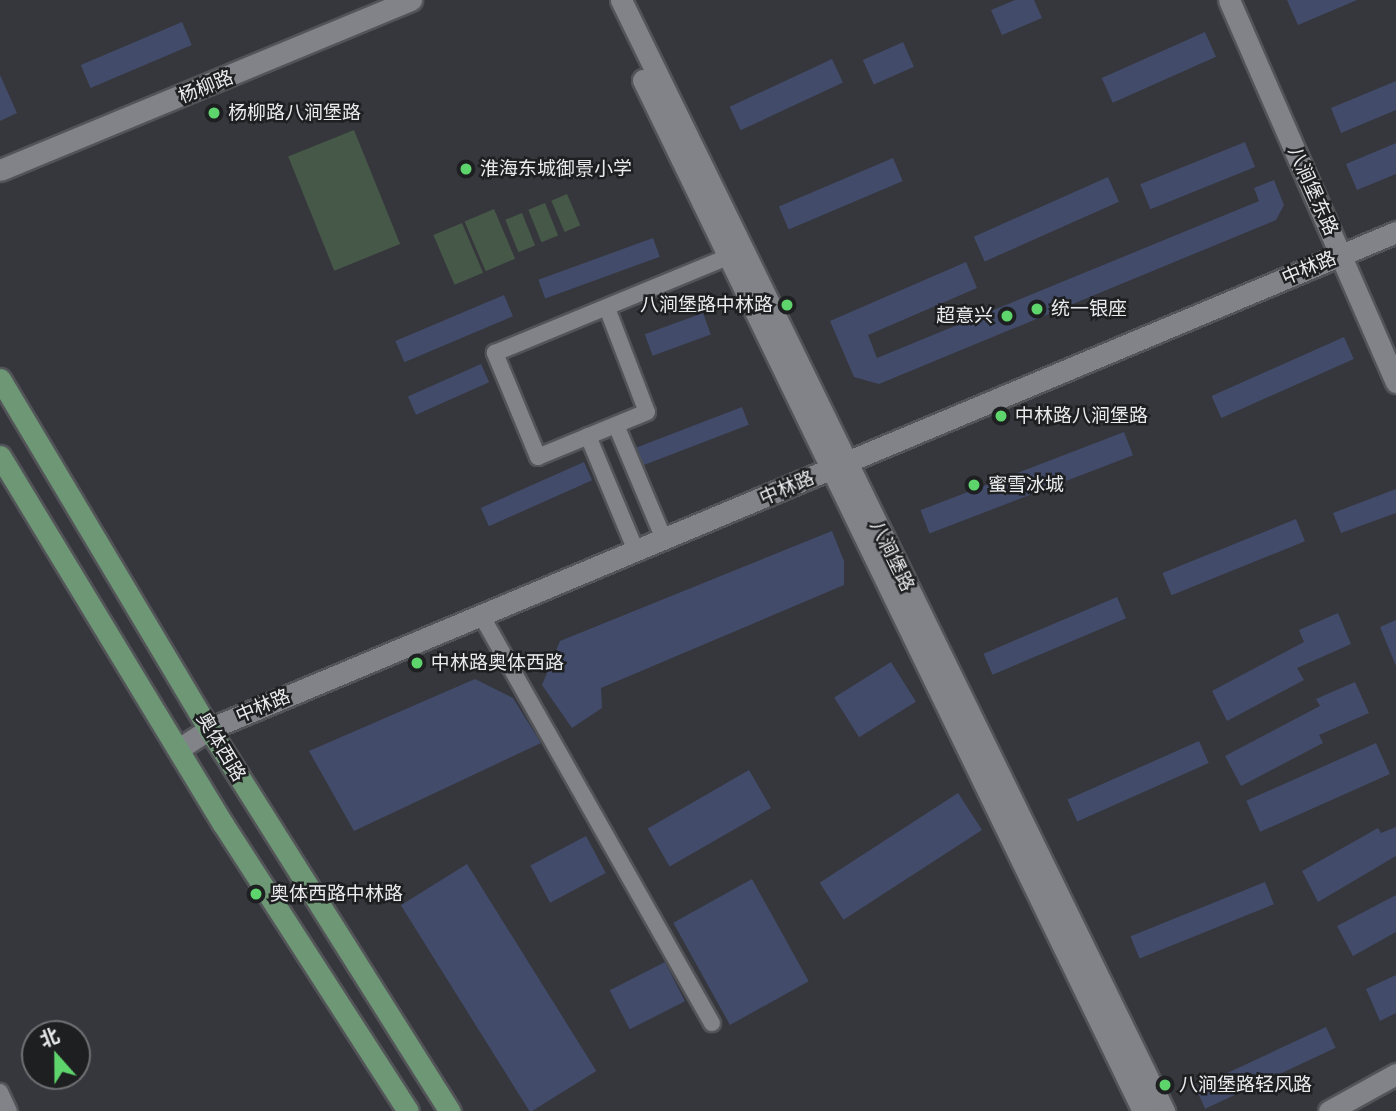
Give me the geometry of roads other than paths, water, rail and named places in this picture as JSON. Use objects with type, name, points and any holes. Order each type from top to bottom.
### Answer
[{"type":"main road","name":"奥体西路","points":[[0,379],[209,729],[450,1111]]},
{"type":"main road","name":"奥体西路","points":[[0,456],[180,748],[223,824],[408,1111]]},
{"type":"street","name":"杨柳路","points":[[0,170],[411,0]]},
{"type":"street","name":"八涧堡路","points":[[605,0],[728,257],[838,467],[1164,1111]]},
{"type":"street","name":"八涧堡路","points":[[621,0],[838,467],[1143,1111]]},
{"type":"street","name":"八涧堡东路","points":[[1229,0],[1396,382]]},
{"type":"street","name":"中林路","points":[[180,748],[209,729],[1396,232]]},
{"type":"street","points":[[607,308],[647,412],[538,457],[495,354],[728,257]]},
{"type":"street","points":[[616,425],[664,539]]},
{"type":"street","points":[[588,436],[636,551]]},
{"type":"street","points":[[481,615],[712,1023]]},
{"type":"street","points":[[1329,1111],[1396,1074]]},
{"type":"street","points":[[0,1092],[9,1111]]},
{"type":"place","name":"杨柳路八涧堡路","points":[[214,113]]},
{"type":"place","name":"淮海东城御景小学","points":[[466,169]]},
{"type":"place","name":"八涧堡路中林路","points":[[787,305]]},
{"type":"place","name":"统一银座","points":[[1037,309]]},
{"type":"place","name":"超意兴","points":[[1007,316]]},
{"type":"place","name":"中林路八涧堡路","points":[[1001,416]]},
{"type":"place","name":"蜜雪冰城","points":[[974,485]]},
{"type":"place","name":"中林路奥体西路","points":[[417,663]]},
{"type":"place","name":"奥体西路中林路","points":[[256,894]]},
{"type":"place","name":"八涧堡路轻风路","points":[[1165,1085]]}]
